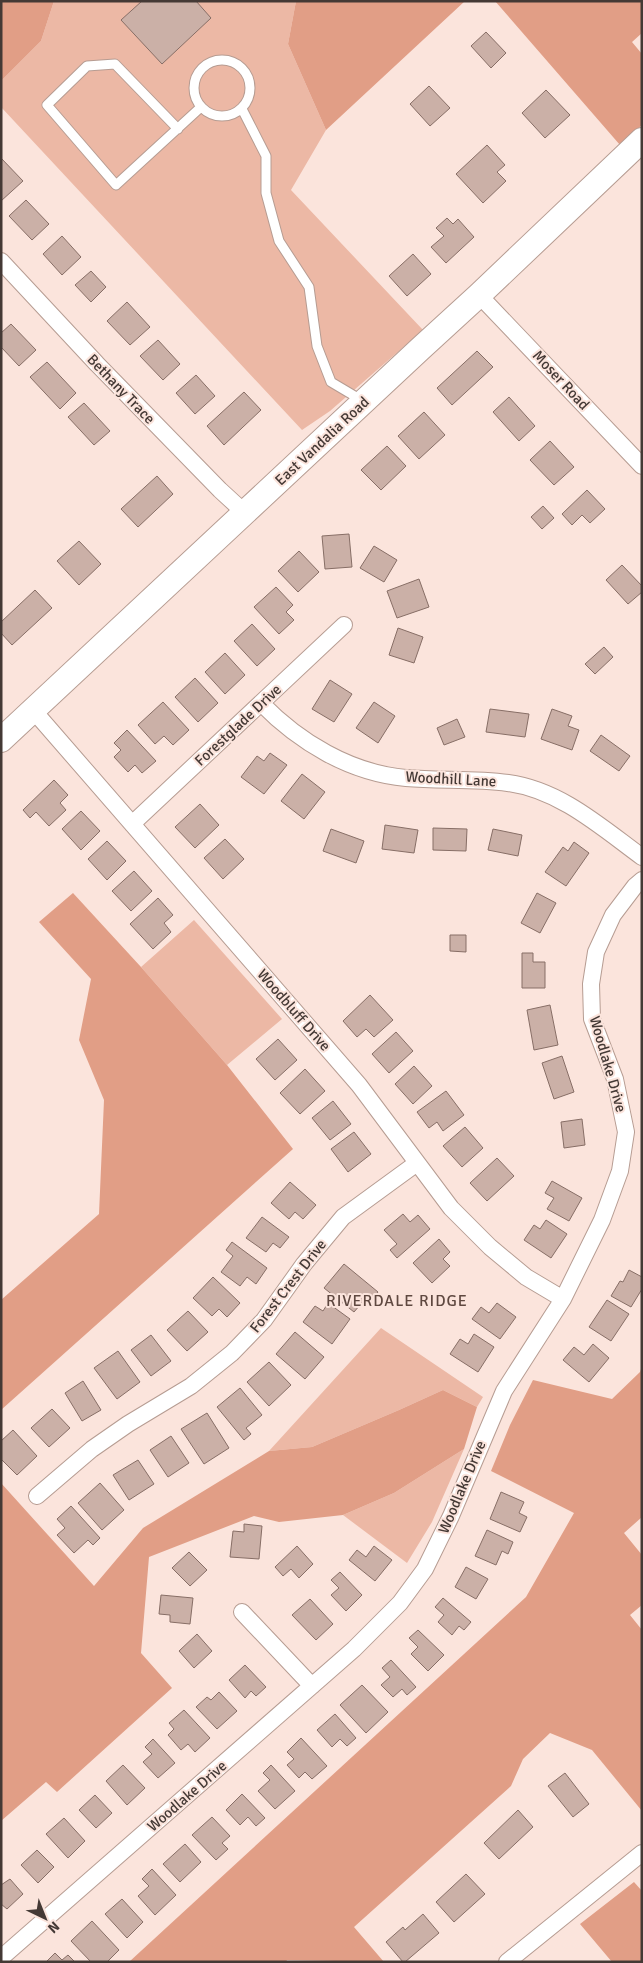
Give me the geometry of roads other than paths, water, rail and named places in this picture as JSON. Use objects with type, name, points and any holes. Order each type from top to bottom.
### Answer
[{"type":"street","name":"East Vandalia Road","points":[[1,740],[479,295],[642,140]]},
{"type":"street","name":"Bethany Trace","points":[[1,261],[131,399],[245,513]]},
{"type":"street","name":"Moser Road","points":[[479,295],[642,466]]},
{"type":"street","name":"Forestglade Drive","points":[[132,824],[344,625]]},
{"type":"street","name":"Woodhill Lane","points":[[261,703],[280,722],[316,748],[361,769],[404,778],[508,782],[546,793],[585,815],[642,857]]},
{"type":"street","name":"Woodbluff Drive","points":[[33,710],[359,1085],[451,1208],[490,1247],[526,1277],[563,1299]]},
{"type":"street","name":"Woodlake Drive","points":[[1,1958],[354,1649],[400,1603],[425,1569],[452,1516],[504,1391],[563,1299],[602,1220],[620,1171],[626,1132],[615,1079],[592,1019],[591,984],[596,952],[613,915],[635,886],[642,880]]},
{"type":"street","name":"Forest Crest Drive","points":[[37,1496],[92,1449],[128,1424],[191,1386],[232,1353],[264,1320],[304,1264],[343,1217],[417,1163]]},
{"type":"street","points":[[242,1612],[312,1686]]},
{"type":"street","points":[[507,1962],[642,1853]]},
{"type":"lane","points":[[218,59],[236,62],[248,75],[251,84],[247,102],[242,109],[224,116],[214,115],[201,107],[194,96],[194,86],[201,68],[218,59]]},
{"type":"lane","points":[[178,129],[115,64],[87,66],[47,105],[116,184],[178,129],[201,107]]},
{"type":"lane","points":[[242,109],[266,156],[266,194],[279,241],[309,287],[318,346],[331,382],[364,402]]},
{"type":"district","name":"RIVERDALE RIDGE","points":[[397,1301]]}]
